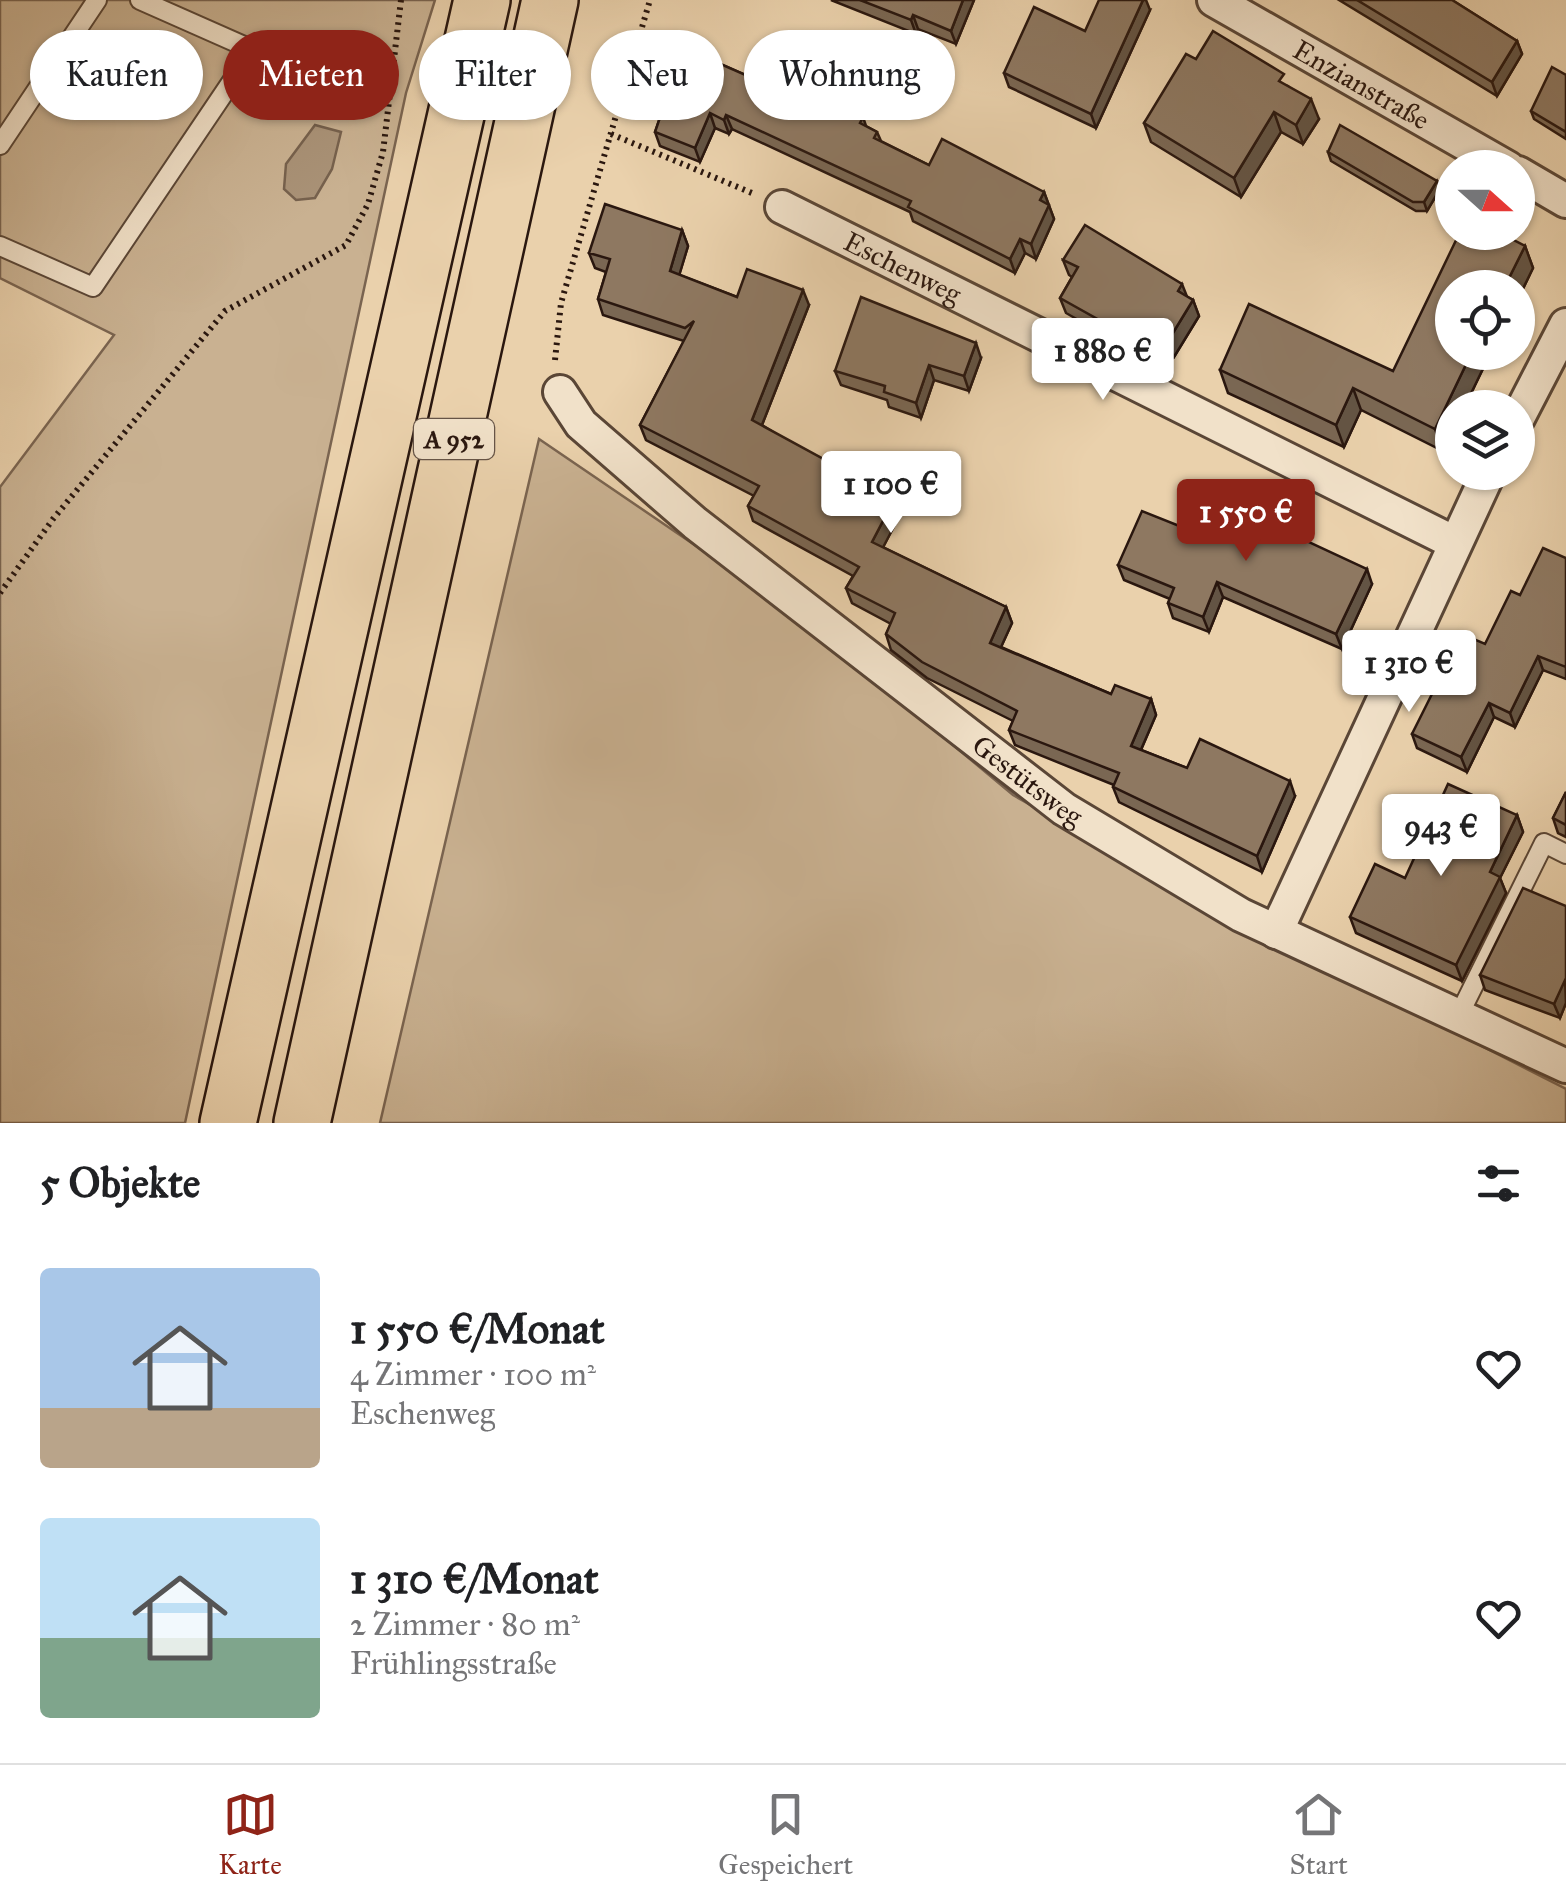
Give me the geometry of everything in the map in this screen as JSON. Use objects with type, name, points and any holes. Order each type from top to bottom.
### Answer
[{"type":"highway","name":"A 952","points":[[228,1123],[482,0]]},
{"type":"highway","name":"A 952","points":[[302,1123],[550,0]]},
{"type":"street","name":"Enzianstraße","points":[[1214,0],[1476,150]]},
{"type":"street","points":[[1535,183],[1566,201]]},
{"type":"street","name":"Eschenweg","points":[[782,208],[1453,542]]},
{"type":"street","points":[[1532,390],[1566,325]]},
{"type":"street","name":"Gestütsweg","points":[[560,392],[581,424],[695,523],[1064,809],[1276,932],[1566,1066]]},
{"type":"street","points":[[1276,932],[1480,490]]},
{"type":"lane","points":[[0,145],[97,0]]},
{"type":"lane","points":[[0,246],[93,287],[253,50],[140,0]]},
{"type":"lane","points":[[1458,1016],[1544,843],[1566,854]]},
{"type":"path","points":[[0,594],[53,519],[224,311],[346,245],[368,204],[383,152],[401,0]]},
{"type":"path","points":[[560,392],[553,352],[561,303],[650,0]]},
{"type":"path","points":[[611,134],[698,168],[782,208]]},
{"type":"shaded area","points":[[0,0],[435,0],[426,30],[419,30],[419,51],[406,93],[185,1123],[0,1123],[0,487],[114,335],[0,278]]},
{"type":"shaded area","points":[[315,125],[341,132],[332,169],[315,198],[296,200],[284,189],[286,164]]},
{"type":"shaded area","points":[[539,439],[796,614],[1013,795],[1231,918],[1566,1089],[1566,1123],[380,1123]]},
{"type":"building","points":[[860,0],[963,0],[951,30],[913,15],[911,20]]},
{"type":"building","points":[[1099,0],[1143,0],[1091,114],[1004,73],[1034,7],[1085,31]]},
{"type":"building","points":[[1357,0],[1452,0],[1517,41],[1492,82]]},
{"type":"building","points":[[1213,31],[1284,74],[1279,81],[1311,99],[1296,125],[1274,112],[1234,178],[1144,123],[1186,54],[1196,59]]},
{"type":"building","points":[[724,66],[744,74],[744,120],[862,120],[860,123],[877,132],[874,138],[929,165],[942,139],[1044,192],[1040,200],[1049,205],[1031,244],[1020,239],[1010,259],[908,207],[911,201],[726,115],[724,120]]},
{"type":"building","points":[[1552,67],[1566,75],[1566,132],[1531,111]]},
{"type":"building","points":[[659,120],[707,120],[695,148],[655,132]]},
{"type":"building","points":[[1340,125],[1435,180],[1435,184],[1424,202],[1413,202],[1328,152]]},
{"type":"building","points":[[605,204],[682,230],[670,271],[737,297],[747,269],[803,290],[752,420],[895,498],[872,542],[1006,607],[990,643],[1111,694],[1115,685],[1151,699],[1131,746],[1187,768],[1200,739],[1290,781],[1257,856],[1113,787],[1119,773],[1009,730],[1017,711],[922,662],[886,634],[895,613],[846,588],[859,567],[748,506],[759,486],[640,425],[694,321],[685,328],[598,299],[610,259],[589,253]]},
{"type":"building","points":[[1085,225],[1182,284],[1178,291],[1193,300],[1168,341],[1152,332],[1144,345],[1060,298],[1078,267],[1063,260]]},
{"type":"building","points":[[1451,250],[1523,250],[1513,270],[1442,270]]},
{"type":"building","points":[[1435,284],[1435,370],[1463,370],[1454,390],[1435,390],[1435,429],[1353,388],[1336,425],[1220,370],[1249,304],[1393,371]]},
{"type":"building","points":[[861,297],[976,343],[964,376],[929,365],[916,403],[884,392],[885,386],[835,371]]},
{"type":"building","points":[[1236,492],[1294,516],[1287,532],[1367,569],[1336,634],[1217,582],[1203,617],[1168,603],[1174,588],[1118,565],[1142,511],[1217,541]]},
{"type":"building","points":[[1543,548],[1566,558],[1566,667],[1538,656],[1510,713],[1489,703],[1461,757],[1412,734],[1462,634],[1485,644],[1511,591],[1520,595]]},
{"type":"building","points":[[1448,784],[1517,815],[1490,872],[1500,877],[1456,965],[1350,917],[1375,864],[1405,878]]},
{"type":"building","points":[[1566,792],[1566,825],[1553,818]]},
{"type":"building","points":[[1523,888],[1566,906],[1566,978],[1554,1004],[1480,975]]}]
